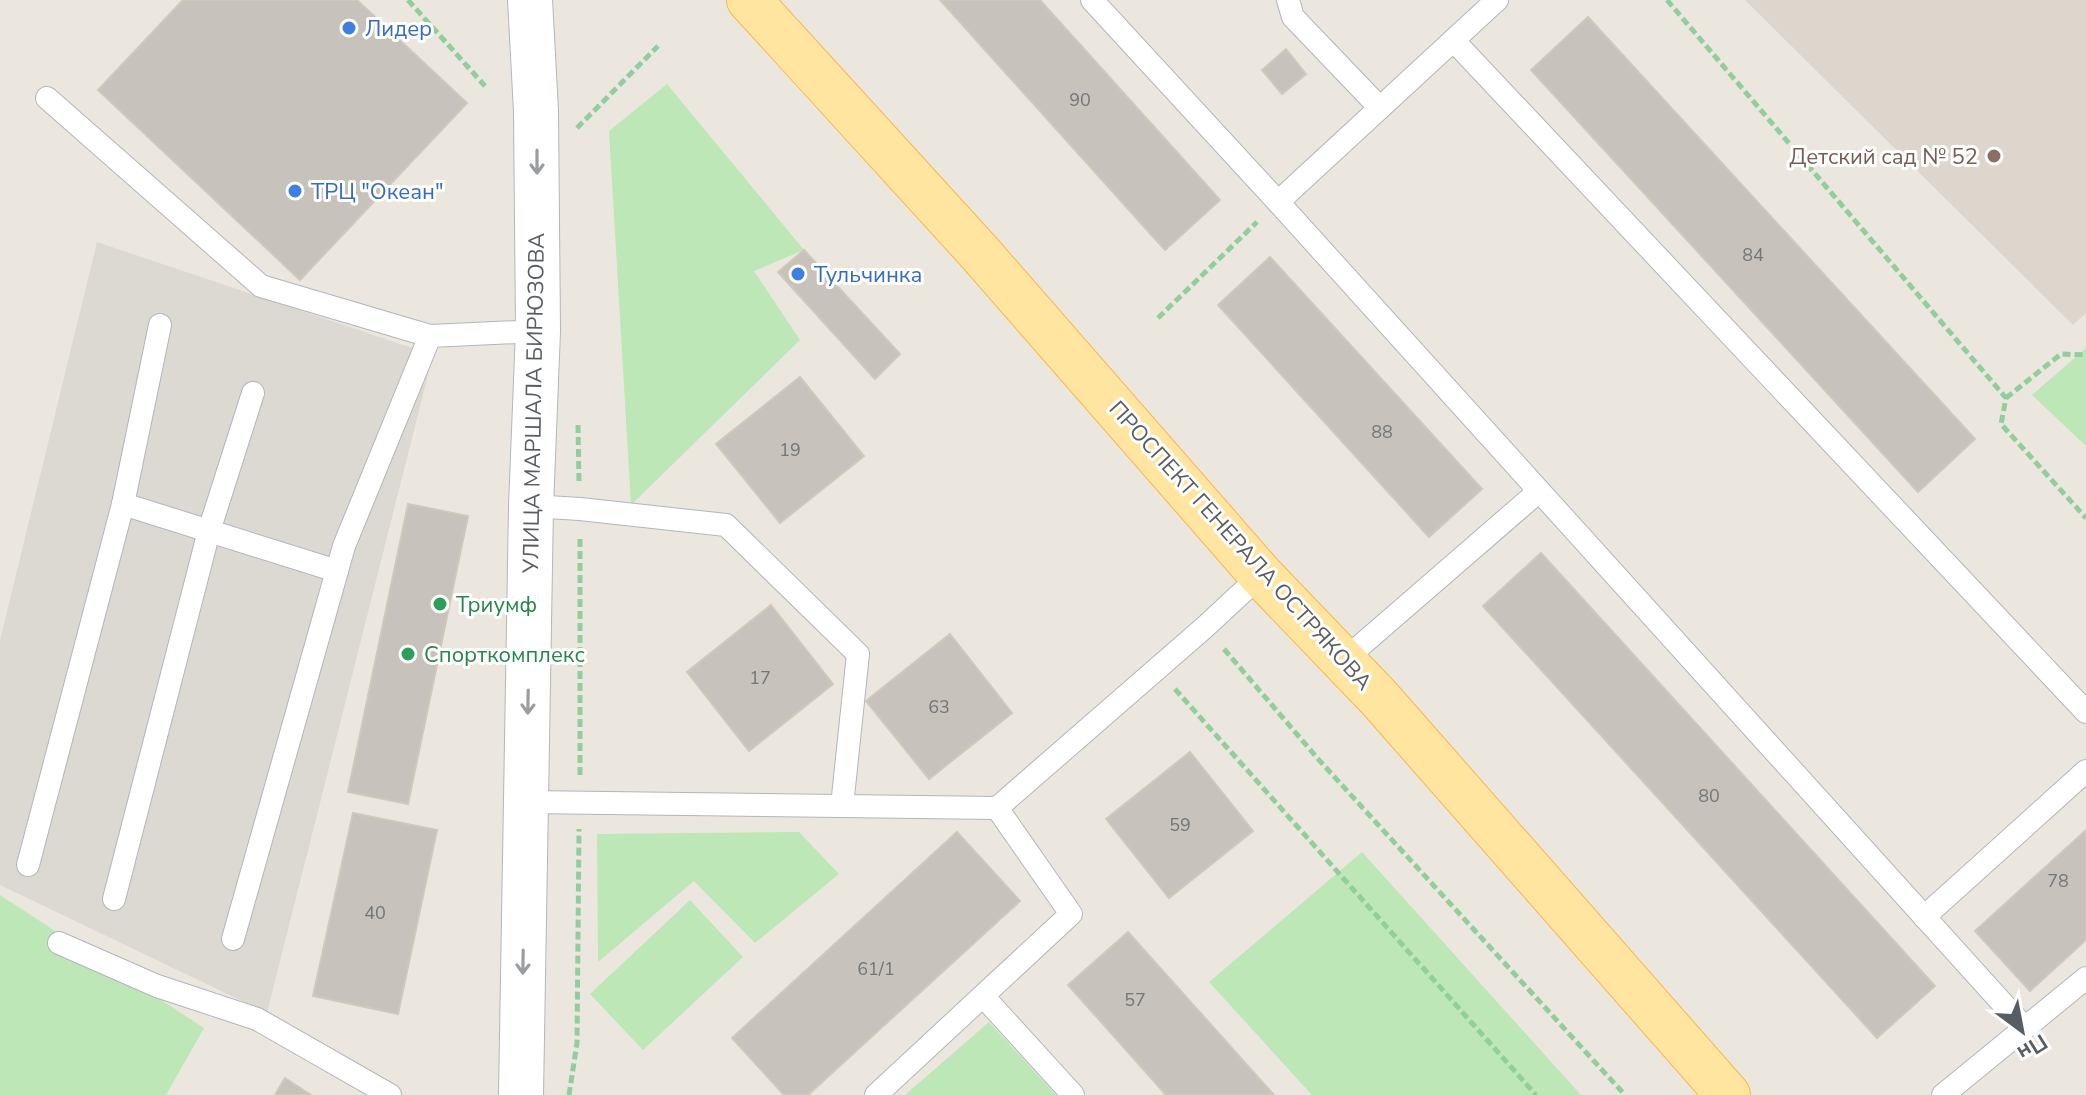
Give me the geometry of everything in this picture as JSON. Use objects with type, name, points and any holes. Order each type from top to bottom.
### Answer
[{"type":"main road","name":"УЛИЦА МАРШАЛА БИРЮЗОВА","points":[[521,1095],[531,506],[538,331],[536,111],[530,0]]},
{"type":"main road","points":[[536,111],[544,32],[552,0]]},
{"type":"main road","name":"ПРОСПЕКТ ГЕНЕРАЛА ОСТРЯКОВА","points":[[749,0],[978,251],[1261,575],[1344,660],[1728,1095]]},
{"type":"lane","points":[[1092,0],[2024,1027]]},
{"type":"lane","points":[[1288,0],[1293,17],[1380,108]]},
{"type":"lane","points":[[1278,202],[1497,0]]},
{"type":"lane","points":[[1454,41],[2086,712]]},
{"type":"lane","points":[[47,98],[261,286],[430,336],[538,331]]},
{"type":"lane","points":[[28,865],[123,504],[160,325]]},
{"type":"lane","points":[[233,939],[344,546],[430,336]]},
{"type":"lane","points":[[114,899],[209,531],[253,393]]},
{"type":"lane","points":[[1344,660],[1539,491]]},
{"type":"lane","points":[[123,504],[337,571]]},
{"type":"lane","points":[[531,506],[726,525],[858,654],[842,806]]},
{"type":"lane","points":[[527,802],[997,808],[1261,575]]},
{"type":"lane","points":[[1924,917],[2086,771]]},
{"type":"lane","points":[[876,1095],[1071,914],[997,808]]},
{"type":"lane","points":[[59,943],[157,986],[257,1019],[390,1095]]},
{"type":"lane","points":[[1943,1095],[2086,978]]},
{"type":"lane","points":[[983,996],[1073,1095]]},
{"type":"path","points":[[408,0],[485,86]]},
{"type":"path","points":[[1667,0],[2006,398]]},
{"type":"path","points":[[575,129],[658,46]]},
{"type":"path","points":[[1158,318],[1278,202]]},
{"type":"path","points":[[2086,355],[2061,354],[2006,398],[2001,424],[2086,518]]},
{"type":"path","points":[[569,1095],[577,1043],[580,803],[578,415]]},
{"type":"path","points":[[1205,627],[1329,771],[1625,1095]]},
{"type":"path","points":[[1157,669],[1536,1095]]},
{"type":"shaded area","name":"Детский сад № 52","points":[[1745,0],[2086,0],[2086,313],[2073,325]]},
{"type":"shaded area","points":[[97,242],[433,355],[267,1013],[0,885],[0,640]]},
{"type":"green space","points":[[667,84],[804,250],[754,271],[800,340],[631,505],[609,131]]},
{"type":"green space","points":[[2086,348],[2086,446],[2032,395]]},
{"type":"green space","points":[[799,832],[839,874],[755,943],[694,881],[598,962],[597,834]]},
{"type":"green space","points":[[1362,852],[1581,1095],[1312,1095],[1209,982]]},
{"type":"green space","points":[[0,895],[204,1028],[166,1095],[0,1095]]},
{"type":"green space","points":[[690,900],[743,957],[643,1050],[590,994]]},
{"type":"green space","points":[[989,1022],[1056,1095],[905,1095]]},
{"type":"building","name":"ТРЦ \"Океан\"","points":[[183,0],[357,0],[467,103],[300,280],[98,90]]},
{"type":"building","points":[[940,0],[1040,0],[1220,200],[1165,250]]},
{"type":"building","points":[[1588,17],[1975,439],[1918,492],[1531,70]]},
{"type":"building","points":[[1286,49],[1306,74],[1282,94],[1262,70]]},
{"type":"building","points":[[804,250],[900,354],[875,379],[778,272]]},
{"type":"building","points":[[1270,257],[1482,489],[1429,537],[1218,305]]},
{"type":"building","points":[[800,377],[864,456],[780,523],[716,444]]},
{"type":"building","name":"Спорткомплекс","points":[[408,504],[468,516],[408,804],[348,792]]},
{"type":"building","points":[[1541,553],[1935,986],[1877,1038],[1483,606]]},
{"type":"building","points":[[771,605],[833,684],[749,751],[687,672]]},
{"type":"building","points":[[950,634],[1012,713],[929,779],[866,701]]},
{"type":"building","points":[[1190,752],[1253,831],[1169,898],[1106,819]]},
{"type":"building","points":[[353,813],[437,830],[398,1014],[313,996]]},
{"type":"building","points":[[2086,830],[2086,940],[2030,991],[1975,931]]},
{"type":"building","points":[[957,832],[1020,901],[808,1095],[784,1095],[732,1038]]},
{"type":"building","points":[[1128,932],[1274,1095],[1166,1095],[1068,985]]},
{"type":"building","points":[[285,1078],[311,1095],[275,1095]]},
{"type":"place","name":"Лидер","points":[[349,28]]},
{"type":"place","name":"Детский сад № 52","points":[[1994,156]]},
{"type":"place","name":"ТРЦ \"Океан\"","points":[[295,191]]},
{"type":"place","name":"Тульчинка","points":[[798,274]]},
{"type":"place","name":"Триумф","points":[[440,604]]},
{"type":"place","name":"Спорткомплекс","points":[[408,654]]}]
